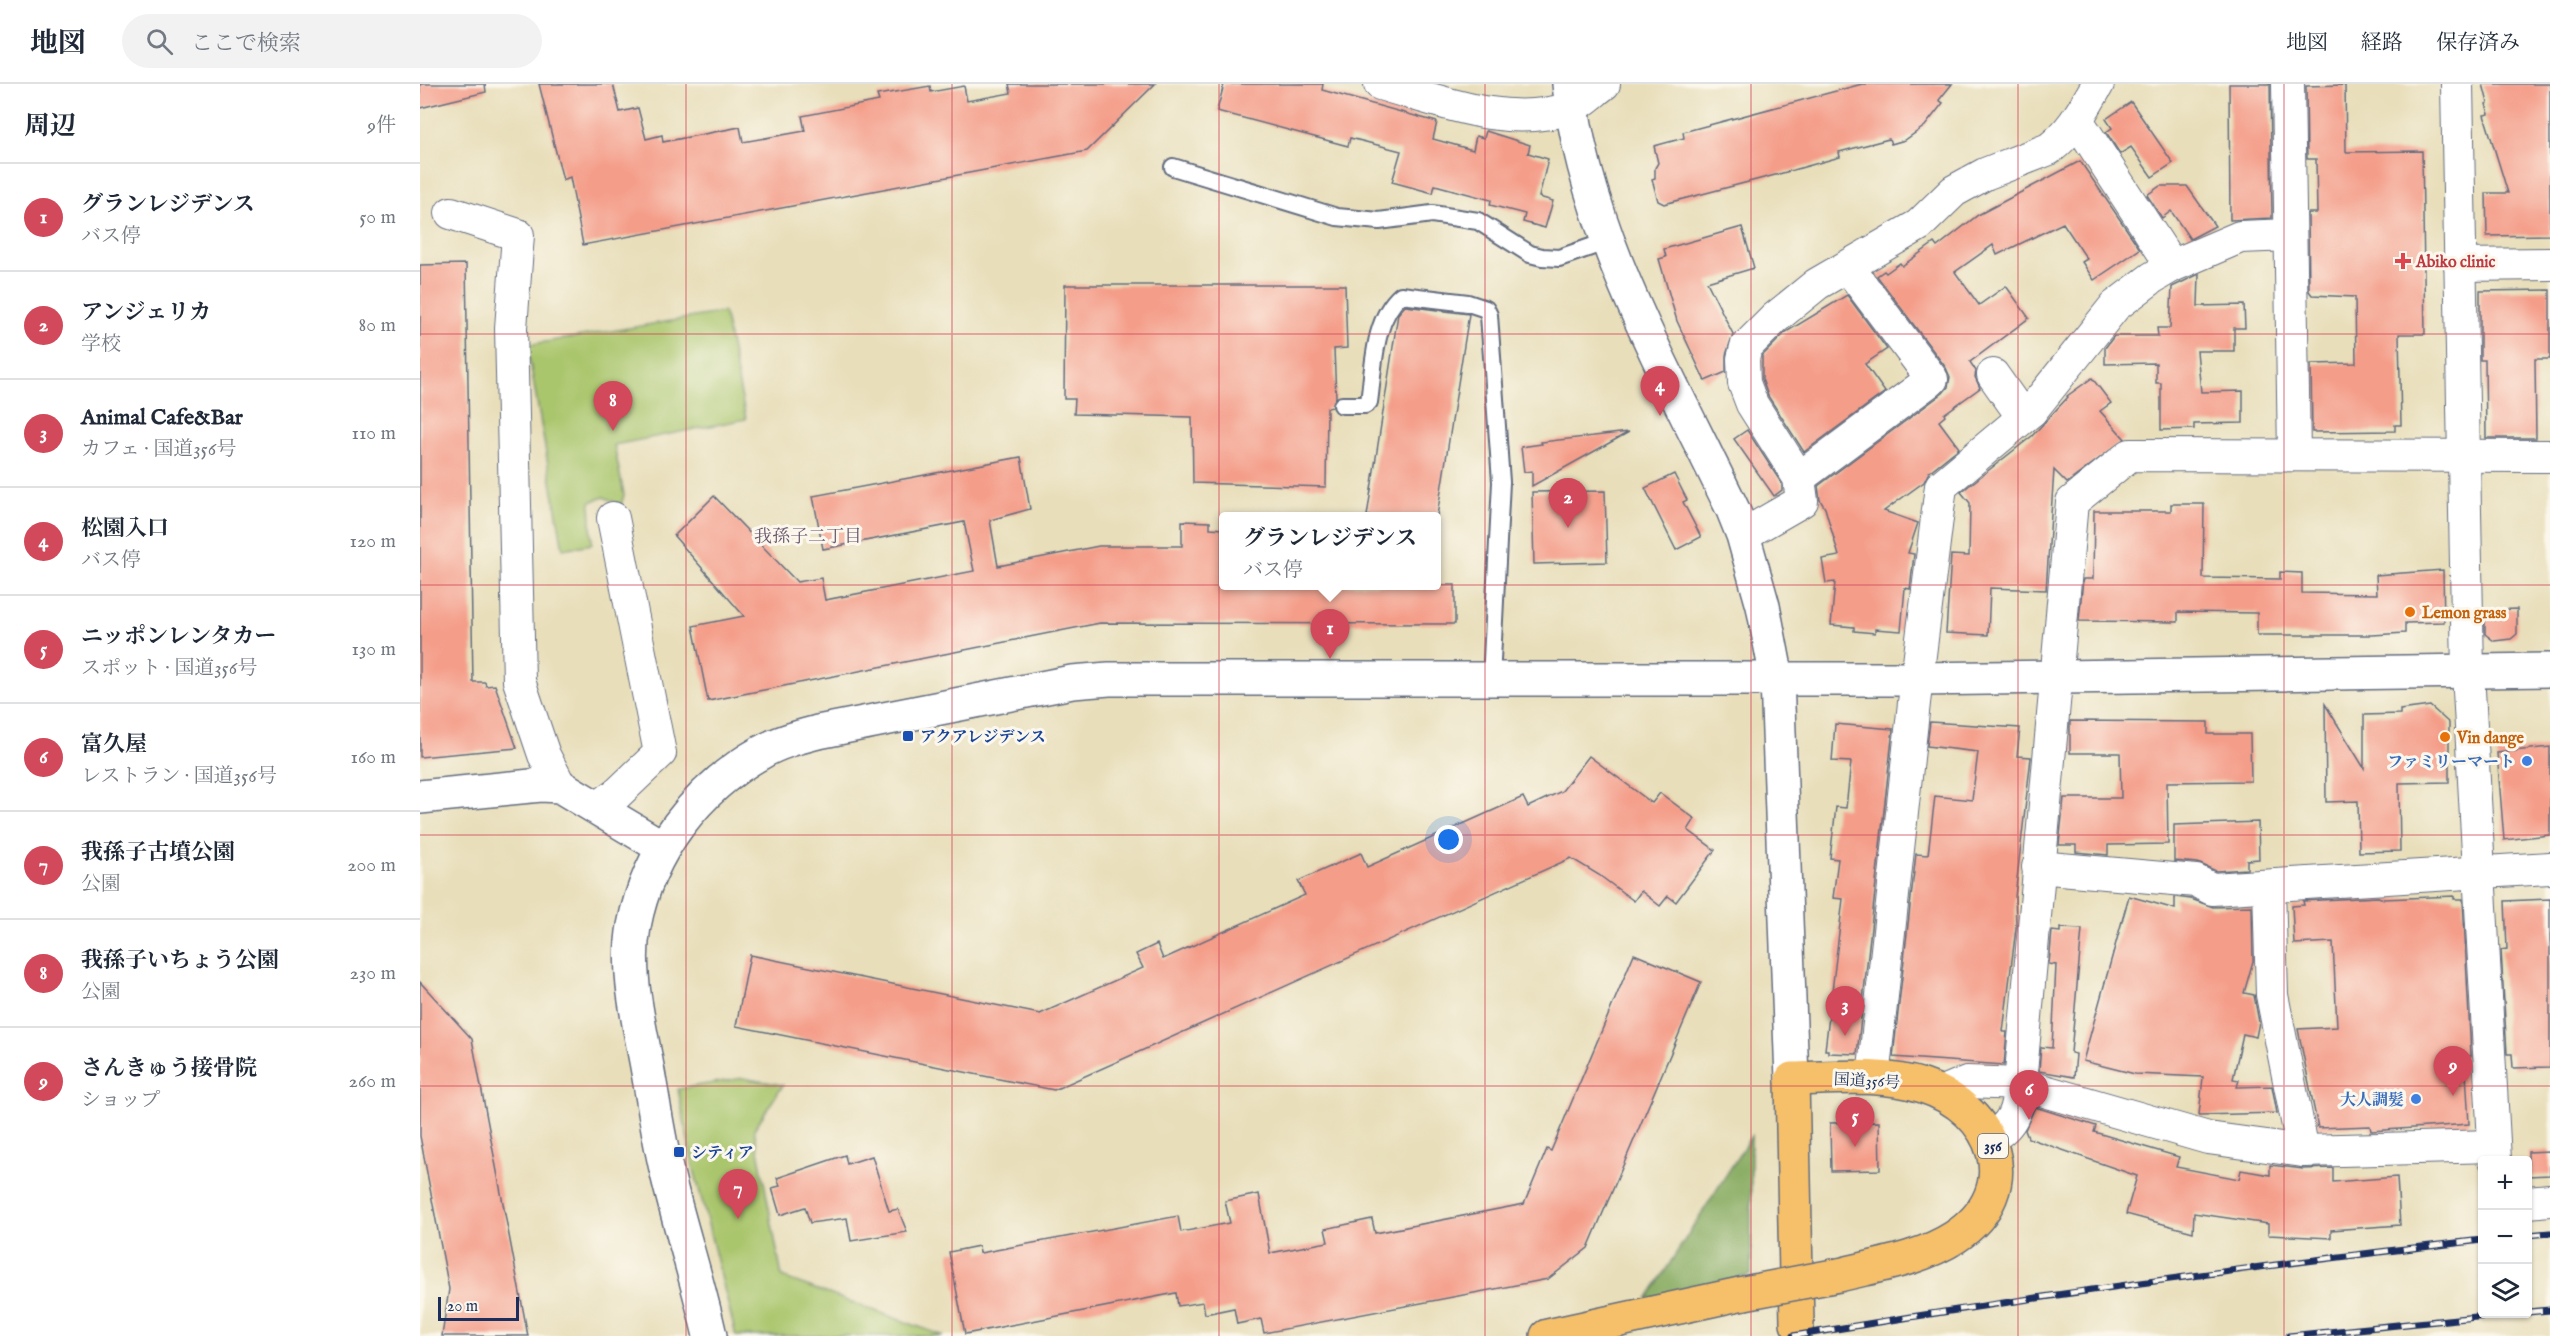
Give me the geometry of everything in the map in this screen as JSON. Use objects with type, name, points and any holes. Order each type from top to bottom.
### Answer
[{"type":"highway","name":"国道356号","points":[[1548,1336],[1744,1293],[1839,1275],[1927,1252],[1957,1236],[1983,1210],[1995,1179],[1995,1158],[1990,1138],[1969,1112],[1941,1094],[1908,1082],[1874,1078],[1792,1079]]},
{"type":"highway","points":[[1792,1079],[1797,1324]]},
{"type":"street","points":[[1397,86],[1487,113],[1522,115],[1604,84]]},
{"type":"street","points":[[1743,535],[1802,501],[1799,478],[1752,404],[1744,383],[1743,359],[1752,340],[1817,284],[1919,225],[1954,191],[1985,174],[2049,149],[2058,142],[2076,120],[2098,84]]},
{"type":"street","points":[[2289,84],[2294,455]]},
{"type":"street","points":[[1941,1094],[1967,1082],[2020,1084],[2208,1138],[2303,1150],[2495,1153],[2468,672],[2457,84]]},
{"type":"street","points":[[1570,96],[1608,241],[1627,289],[1743,535],[1763,606],[1777,679],[1792,1079]]},
{"type":"street","points":[[2076,120],[2172,266]]},
{"type":"street","points":[[451,213],[518,235],[511,328],[519,681],[544,755],[560,786]]},
{"type":"street","points":[[1874,1078],[1917,679],[1941,486],[2031,411],[2115,306],[2172,266],[2240,237],[2290,236]]},
{"type":"street","points":[[2460,265],[2550,264]]},
{"type":"street","points":[[1799,478],[1932,379],[1848,267]]},
{"type":"street","points":[[1993,375],[2015,406],[2031,411]]},
{"type":"street","points":[[1990,1138],[2004,1130],[2017,1110],[2072,502],[2130,455],[2550,456]]},
{"type":"street","points":[[599,807],[618,794],[660,753],[613,518]]},
{"type":"street","points":[[710,1336],[667,1172],[634,998],[634,927],[643,893],[663,847],[684,816],[734,770],[763,751],[818,732],[1072,682],[1120,679],[1917,679],[2058,675],[2550,670]]},
{"type":"street","points":[[420,797],[541,784],[560,786],[599,807],[663,847]]},
{"type":"street","points":[[2038,867],[2196,881],[2212,889],[2550,868]]},
{"type":"street","points":[[2269,886],[2272,995],[2303,1150]]},
{"type":"street","points":[[2532,1202],[2550,1200]]},
{"type":"lane","points":[[1173,168],[1336,217],[1379,221],[1432,214],[1478,221],[1530,254],[1542,257],[1559,258],[1608,241]]},
{"type":"lane","points":[[1342,405],[1365,405],[1369,402],[1378,333],[1393,301],[1401,295],[1468,303],[1486,309],[1489,315],[1501,482],[1491,680]]},
{"type":"green space","points":[[724,312],[746,419],[614,445],[624,495],[621,505],[604,497],[590,502],[592,544],[563,549],[527,345]]},
{"type":"green space","points":[[743,1078],[783,1085],[754,1129],[782,1277],[944,1336],[736,1336],[692,1161],[678,1089]]},
{"type":"green space","points":[[1751,1136],[1751,1275],[1647,1299]]},
{"type":"building","points":[[420,84],[485,84],[486,92],[420,108]]},
{"type":"building","points":[[539,84],[613,84],[620,112],[638,108],[646,139],[662,135],[663,142],[740,127],[743,142],[805,131],[802,116],[879,101],[877,95],[930,86],[931,92],[964,86],[967,101],[1011,93],[1009,84],[1155,84],[1087,151],[583,245],[570,177],[563,180]]},
{"type":"building","points":[[1224,84],[1323,84],[1322,90],[1437,122],[1433,139],[1473,150],[1476,136],[1484,138],[1486,131],[1530,145],[1528,153],[1548,159],[1539,197],[1553,201],[1545,228],[1523,222],[1525,214],[1490,205],[1491,200],[1435,185],[1433,193],[1392,182],[1401,151],[1350,138],[1348,146],[1217,111]]},
{"type":"building","points":[[1862,84],[1952,84],[1939,100],[1943,103],[1925,126],[1905,140],[1891,144],[1889,139],[1839,152],[1840,157],[1779,174],[1664,204],[1658,201],[1652,179],[1655,178],[1655,168],[1658,163],[1654,146],[1684,138],[1683,132]]},
{"type":"building","points":[[2229,84],[2270,84],[2272,218],[2230,220]]},
{"type":"building","points":[[2483,84],[2550,84],[2550,235],[2487,236],[2486,193],[2508,193],[2484,115],[2489,114]]},
{"type":"building","points":[[2345,85],[2346,152],[2422,151],[2425,334],[2399,334],[2401,425],[2395,425],[2395,431],[2312,432],[2311,364],[2356,363],[2355,297],[2312,295],[2309,291],[2308,213],[2317,213],[2316,159],[2307,159],[2306,86]]},
{"type":"building","points":[[2131,102],[2173,163],[2152,177],[2131,147],[2120,154],[2106,132],[2112,128],[2106,119]]},
{"type":"building","points":[[2080,161],[2140,249],[2094,280],[2082,262],[2087,259],[2063,223],[1997,255],[1993,245],[1955,272],[1979,305],[2006,286],[2029,318],[1970,362],[1976,371],[1975,377],[1980,388],[1944,414],[1945,416],[1939,421],[1959,448],[1929,472],[1924,482],[1884,511],[1918,523],[1908,553],[1914,554],[1910,589],[1905,588],[1901,631],[1875,629],[1875,633],[1854,631],[1854,627],[1831,625],[1835,582],[1826,583],[1822,559],[1839,556],[1825,508],[1820,500],[1818,486],[1943,393],[1948,387],[1950,377],[1946,368],[1877,276],[1884,271],[1886,273],[1900,263],[1902,266],[1934,243],[1937,247],[1978,215]]},
{"type":"building","points":[[2160,186],[2187,186],[2215,226],[2190,239],[2171,211],[2162,218],[2147,195]]},
{"type":"building","points":[[1742,227],[1754,268],[1707,282],[1733,334],[1726,355],[1726,372],[1705,381],[1677,321],[1659,259],[1666,257],[1664,249]]},
{"type":"building","points":[[466,264],[473,682],[485,682],[486,686],[495,685],[517,748],[420,757],[420,265]]},
{"type":"building","points":[[2199,274],[2198,306],[2244,305],[2245,328],[2234,328],[2234,351],[2197,351],[2201,392],[2243,391],[2243,423],[2194,424],[2194,429],[2161,430],[2161,383],[2156,383],[2156,363],[2105,364],[2105,348],[2114,336],[2158,336],[2157,328],[2170,328],[2172,287]]},
{"type":"building","points":[[1065,285],[1345,285],[1347,348],[1334,349],[1336,397],[1332,407],[1327,408],[1326,487],[1193,483],[1192,417],[1074,414],[1075,399],[1064,399]]},
{"type":"building","points":[[2550,290],[2550,359],[2535,359],[2536,438],[2486,438],[2485,360],[2480,360],[2480,291]]},
{"type":"building","points":[[1847,295],[1887,349],[1865,364],[1885,392],[1804,452],[1768,396],[1762,379],[1762,356],[1786,332]]},
{"type":"building","points":[[1405,306],[1469,314],[1438,512],[1368,512],[1398,314]]},
{"type":"building","points":[[2092,378],[2111,403],[2100,411],[2125,439],[2067,483],[2054,470],[2046,590],[1990,588],[1988,635],[1946,633],[1951,555],[1969,556],[1970,503],[1961,492],[2032,436],[2067,396]]},
{"type":"building","points":[[1747,430],[1782,484],[1782,490],[1774,496],[1734,439]]},
{"type":"building","points":[[1629,432],[1532,486],[1532,471],[1524,472],[1521,447],[1542,444],[1541,442]]},
{"type":"building","points":[[1021,457],[1030,509],[990,520],[998,566],[1099,546],[1182,546],[1182,521],[1210,522],[1210,528],[1219,529],[1219,590],[1441,590],[1441,585],[1455,585],[1455,624],[1100,623],[708,701],[693,626],[744,616],[674,536],[714,496],[797,582],[821,578],[825,600],[974,571],[964,522],[823,549],[813,496]]},
{"type":"building","points":[[1674,474],[1687,500],[1683,502],[1701,537],[1676,550],[1645,488]]},
{"type":"building","points":[[1605,491],[1607,562],[1534,564],[1532,492]]},
{"type":"building","points":[[2171,504],[2204,504],[2203,578],[2280,579],[2280,572],[2302,573],[2302,593],[2377,594],[2376,575],[2443,570],[2444,622],[2405,623],[2405,633],[2257,635],[2257,613],[2178,612],[2178,622],[2079,621],[2083,579],[2093,579],[2094,511],[2171,511]]},
{"type":"building","points":[[2517,609],[2517,634],[2511,639],[2494,641],[2485,634],[2485,610]]},
{"type":"building","points":[[2325,704],[2364,768],[2364,715],[2400,714],[2400,710],[2430,706],[2449,723],[2449,782],[2399,783],[2400,851],[2359,852],[2358,801],[2326,802]]},
{"type":"building","points":[[2070,721],[2208,722],[2208,734],[2250,734],[2251,781],[2167,782],[2168,844],[2108,845],[2108,855],[2076,852],[2076,845],[2059,845],[2064,798],[2121,798],[2120,753],[2070,753]]},
{"type":"building","points":[[1930,722],[2020,728],[2017,756],[2031,757],[2015,896],[2016,928],[2003,1032],[2007,1032],[2004,1065],[1893,1057],[1916,854],[1928,855],[1935,796],[1972,800],[1978,752],[1927,746]]},
{"type":"building","points":[[1835,724],[1893,729],[1857,1054],[1828,1053],[1828,1050],[1825,1050],[1843,899],[1833,898],[1838,859],[1830,858],[1836,807],[1846,808],[1851,762],[1832,761]]},
{"type":"building","points":[[2550,747],[2550,835],[2504,840],[2497,753]]},
{"type":"building","points":[[1589,756],[1652,803],[1660,793],[1695,819],[1688,830],[1715,850],[1676,902],[1668,896],[1660,906],[1641,891],[1634,901],[1571,858],[1054,1090],[736,1026],[750,955],[1040,1014],[1143,968],[1136,954],[1157,944],[1163,959],[1305,895],[1298,881],[1361,853],[1367,867],[1523,797],[1528,807],[1562,791]]},
{"type":"building","points":[[2258,822],[2259,859],[2247,860],[2247,869],[2216,871],[2198,863],[2174,861],[2174,825]]},
{"type":"building","points":[[2129,896],[2175,909],[2175,897],[2191,899],[2213,907],[2252,906],[2253,961],[2244,993],[2254,995],[2259,1022],[2256,1037],[2243,1034],[2233,1079],[2239,1080],[2237,1087],[2272,1086],[2277,1113],[2199,1115],[2203,1077],[2135,1074],[2083,1061]]},
{"type":"building","points":[[2454,896],[2454,899],[2463,899],[2471,1056],[2465,1056],[2469,1124],[2371,1131],[2370,1126],[2318,1128],[2298,1029],[2337,1027],[2333,942],[2294,944],[2292,906],[2304,905],[2303,901]]},
{"type":"building","points":[[2550,899],[2550,1067],[2513,1068],[2512,1054],[2507,1054],[2501,950],[2507,949],[2505,901]]},
{"type":"building","points":[[2060,928],[2082,929],[2071,1053],[2076,1054],[2074,1077],[2039,1071],[2041,1047],[2052,1048],[2056,965],[2049,964],[2052,931],[2060,932]]},
{"type":"building","points":[[1634,954],[1701,982],[1588,1248],[1548,1279],[1264,1333],[1261,1319],[1237,1324],[1234,1308],[1205,1314],[1203,1302],[1178,1306],[1176,1293],[965,1334],[949,1252],[979,1246],[980,1253],[1178,1216],[1181,1232],[1230,1223],[1225,1201],[1259,1194],[1270,1253],[1328,1242],[1325,1229],[1372,1219],[1375,1233],[1524,1204],[1547,1149],[1551,1151]]},
{"type":"building","points":[[420,982],[472,1039],[528,1336],[442,1336],[449,1289],[420,1136]]},
{"type":"building","points":[[2035,1107],[2096,1126],[2094,1132],[2179,1157],[2176,1167],[2239,1179],[2241,1170],[2270,1175],[2270,1165],[2303,1169],[2333,1168],[2333,1182],[2397,1177],[2400,1225],[2331,1230],[2331,1238],[2268,1235],[2268,1224],[2194,1213],[2193,1232],[2126,1214],[2137,1176],[2028,1138],[2025,1130]]},
{"type":"building","points":[[1879,1122],[1880,1170],[1831,1171],[1830,1123]]},
{"type":"building","points":[[2550,1151],[2550,1175],[2532,1176],[2532,1156],[2528,1156],[2528,1152]]},
{"type":"building","points":[[845,1155],[847,1164],[872,1156],[889,1211],[898,1209],[907,1232],[851,1241],[847,1218],[810,1223],[805,1207],[780,1215],[772,1188],[780,1186],[777,1178]]},
{"type":"railway","points":[[2532,1235],[2550,1233]]},
{"type":"railway","points":[[1793,1336],[2137,1284],[2478,1240]]},
{"type":"railway","points":[[2532,1312],[2550,1310]]},
{"type":"railway","points":[[2289,1336],[2478,1317]]},
{"type":"place","name":"Abiko clinic","points":[[2403,261]]},
{"type":"place","name":"松園入口","points":[[1660,416]]},
{"type":"place","name":"我孫子いちょう公園","points":[[613,431]]},
{"type":"place","name":"アンジェリカ","points":[[1568,528]]},
{"type":"place","name":"Lemon grass","points":[[2410,612]]},
{"type":"place","name":"グランレジデンス","points":[[1330,659]]},
{"type":"place","name":"アクアレジデンス","points":[[908,736]]},
{"type":"place","name":"Vin dange","points":[[2445,737]]},
{"type":"place","name":"ファミリーマート","points":[[2527,761]]},
{"type":"place","name":"Animal Cafe&Bar","points":[[1845,1036]]},
{"type":"place","name":"さんきゅう接骨院","points":[[2453,1096]]},
{"type":"place","name":"大人調髪","points":[[2416,1099]]},
{"type":"place","name":"富久屋","points":[[2029,1120]]},
{"type":"place","name":"ニッポンレンタカー","points":[[1855,1147]]},
{"type":"place","name":"シティア","points":[[679,1152]]},
{"type":"place","name":"我孫子古墳公園","points":[[738,1219]]},
{"type":"district","name":"我孫子二丁目","points":[[808,536]]}]
